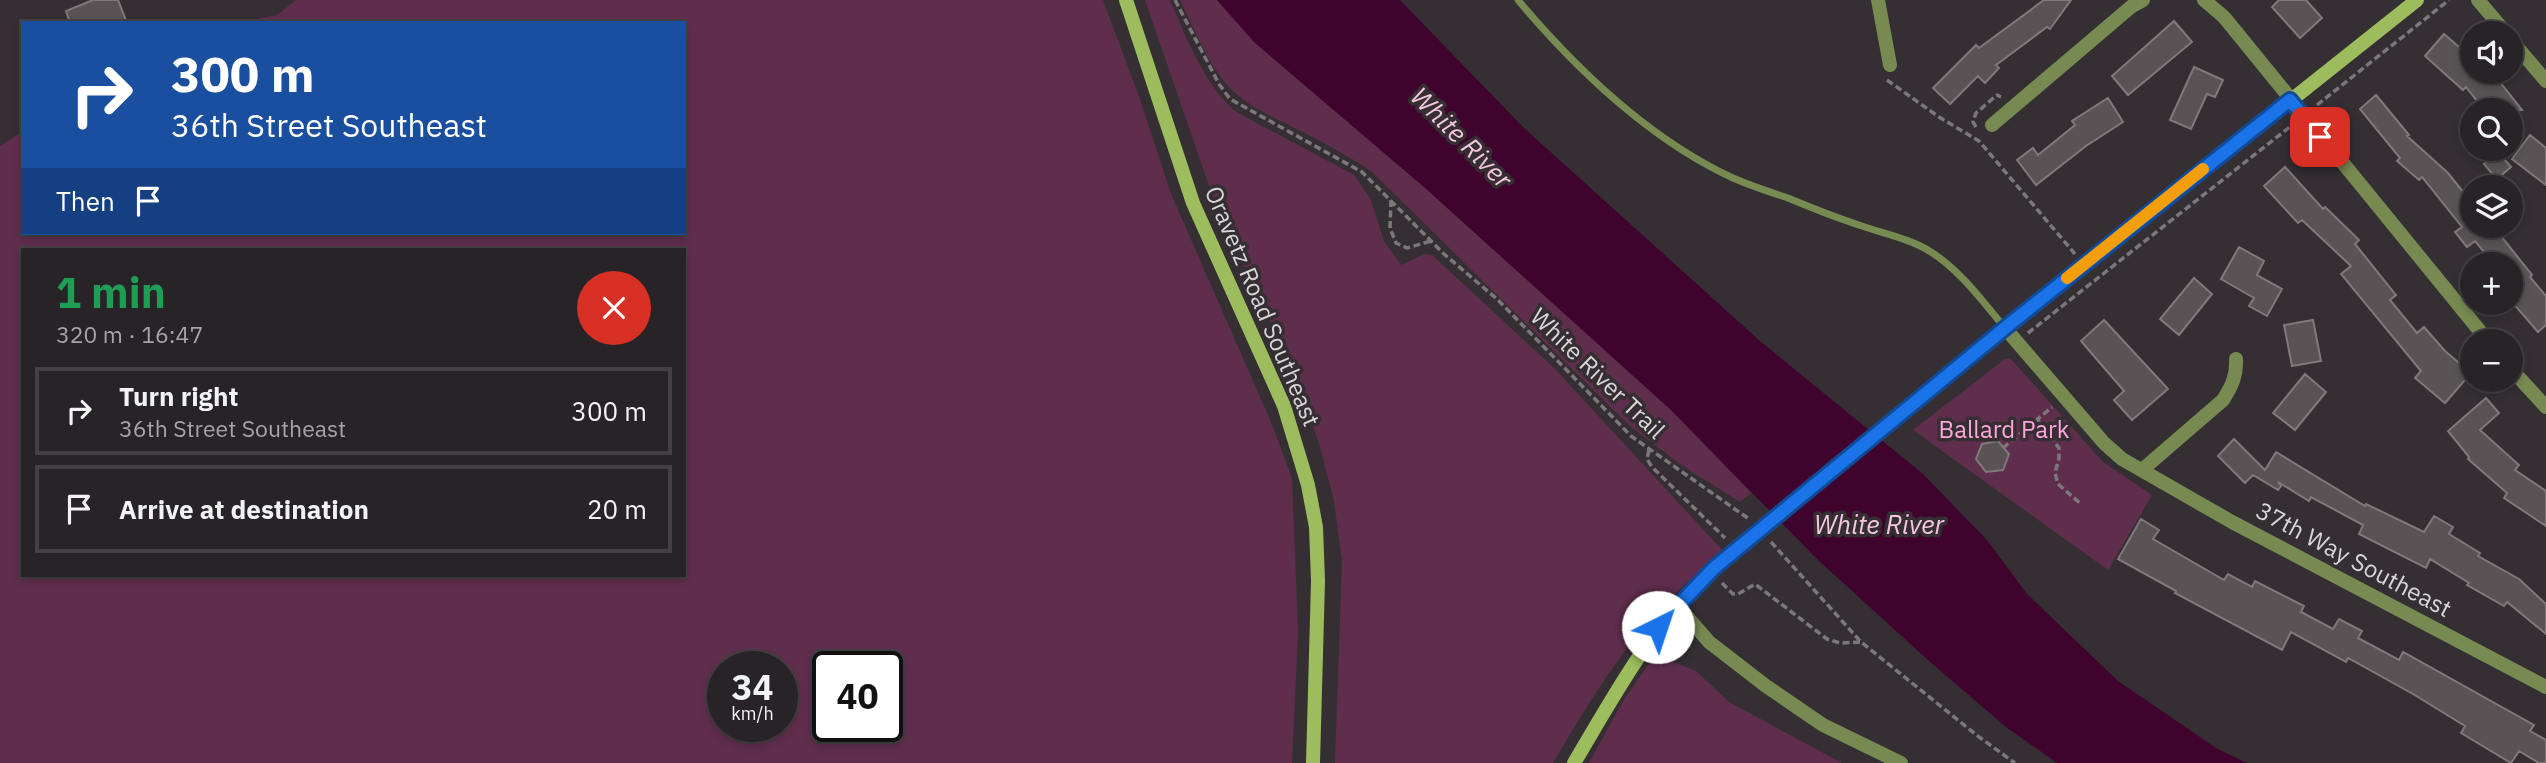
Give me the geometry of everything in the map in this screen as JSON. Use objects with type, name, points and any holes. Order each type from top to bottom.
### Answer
[{"type":"street","name":"Oravetz Road Southeast","points":[[1126,0],[1193,203],[1284,406],[1308,485],[1316,527],[1318,569],[1313,763]]},
{"type":"street","points":[[1878,0],[1890,65]]},
{"type":"street","points":[[1992,125],[2132,6],[2143,0]]},
{"type":"street","points":[[2204,0],[2224,17],[2478,329]]},
{"type":"street","points":[[1574,763],[1642,649],[1677,605],[1713,570],[2084,264],[2417,0]]},
{"type":"street","points":[[2478,0],[2496,21]]},
{"type":"street","points":[[2523,54],[2546,81]]},
{"type":"street","name":"37th Way Southeast","points":[[2005,328],[2104,443],[2122,459],[2232,522],[2546,687]]},
{"type":"street","points":[[2142,470],[2223,400],[2232,385],[2236,359]]},
{"type":"street","points":[[2523,382],[2546,407]]},
{"type":"street","points":[[1677,605],[1709,642],[1766,686],[1823,725],[1901,763]]},
{"type":"lane","points":[[1518,0],[1551,39],[1599,84],[1641,120],[1685,150],[1733,178],[1901,238],[1931,252],[1960,276],[2005,328]]},
{"type":"path","name":"White River Trail","points":[[1175,0],[1223,92],[1240,107],[1362,172],[1431,241],[1497,299],[1632,436],[1753,522]]},
{"type":"path","points":[[2018,342],[2449,0]]},
{"type":"path","points":[[1890,65],[1886,79],[1939,117],[1979,141],[2096,279]]},
{"type":"path","points":[[1391,200],[1390,228],[1396,243],[1408,248],[1431,241]]},
{"type":"path","points":[[2003,448],[2064,396]]},
{"type":"path","points":[[2037,419],[2059,448],[2055,473],[2058,484],[2081,504]]},
{"type":"path","points":[[1650,449],[1647,459],[1652,467],[1717,528],[1735,551]]},
{"type":"path","points":[[1769,540],[1861,642],[1959,722],[2015,763]]},
{"type":"path","points":[[1713,570],[1733,594],[1755,584],[1827,639],[1840,643],[1861,642]]},
{"type":"green space","points":[[296,0],[1103,0],[1140,99],[1171,194],[1271,422],[1292,478],[1298,631],[1292,763],[0,763],[0,146],[21,132],[21,235],[686,235],[686,21],[246,21],[277,15]]},
{"type":"green space","points":[[1145,0],[1170,0],[1198,61],[1227,103],[1238,113],[1354,175],[1370,198],[1384,241],[1401,265],[1425,254],[1432,255],[1555,369],[1723,551],[1688,581],[1641,631],[1601,686],[1553,763],[1335,763],[1342,562],[1334,501],[1319,443],[1289,363],[1215,203]]},
{"type":"green space","points":[[1180,0],[1217,0],[1254,42],[1424,187],[1671,410],[1751,493],[1740,502],[1683,466],[1630,426],[1371,171],[1238,96],[1223,80],[1209,58]]},
{"type":"green space","name":"Ballard Park","points":[[2010,358],[2103,462],[2152,495],[2108,570],[1913,430],[2005,359]]},
{"type":"green space","points":[[1655,655],[1696,671],[1729,702],[1842,763],[1589,763],[1623,701]]},
{"type":"water","name":"White River","points":[[1217,0],[1400,0],[1523,127],[1760,341],[1923,474],[1987,540],[2027,594],[2118,681],[2216,748],[2247,763],[2057,763],[2006,727],[1818,560],[1671,410],[1424,187],[1254,42]]},
{"type":"building","points":[[93,0],[118,0],[126,21],[69,21],[66,11]]},
{"type":"building","points":[[2044,0],[2071,0],[2050,29],[2047,27],[1996,65],[1999,68],[1985,83],[1978,76],[1950,104],[1933,88],[1976,45],[1979,48]]},
{"type":"building","points":[[2279,0],[2306,0],[2322,18],[2300,38],[2272,7]]},
{"type":"building","points":[[2174,21],[2192,42],[2128,95],[2112,76]]},
{"type":"building","points":[[2444,34],[2460,48],[2460,84],[2501,84],[2513,98],[2475,98],[2466,87],[2463,90],[2425,56]]},
{"type":"building","points":[[2194,67],[2223,80],[2215,97],[2207,94],[2191,129],[2170,120]]},
{"type":"building","points":[[2376,95],[2409,135],[2407,136],[2448,173],[2460,188],[2460,224],[2422,177],[2419,180],[2397,161],[2400,158],[2360,109]]},
{"type":"building","points":[[2108,98],[2123,122],[2086,146],[2036,185],[2017,160],[2033,148],[2038,155],[2075,125],[2072,121]]},
{"type":"building","points":[[2530,135],[2546,148],[2546,185],[2515,161],[2523,161],[2523,144]]},
{"type":"building","points":[[2488,161],[2506,161],[2511,167],[2502,175],[2494,175],[2484,164]]},
{"type":"building","points":[[2285,167],[2323,209],[2325,207],[2359,240],[2355,244],[2396,295],[2390,300],[2417,333],[2424,327],[2460,364],[2460,386],[2445,403],[2415,378],[2421,371],[2341,274],[2351,266],[2302,220],[2298,223],[2264,186]]},
{"type":"building","points":[[2460,228],[2460,238],[2503,238],[2514,252],[2484,252],[2475,241],[2467,247],[2455,232]]},
{"type":"building","points":[[2239,247],[2264,261],[2257,275],[2282,289],[2267,316],[2249,306],[2254,298],[2221,279]]},
{"type":"building","points":[[2523,264],[2546,296],[2546,325],[2538,332],[2523,315]]},
{"type":"building","points":[[2194,278],[2212,294],[2179,335],[2160,319]]},
{"type":"building","points":[[2104,320],[2168,389],[2132,420],[2114,400],[2124,391],[2081,341]]},
{"type":"building","points":[[2313,320],[2321,361],[2292,366],[2284,325]]},
{"type":"building","points":[[2305,374],[2326,392],[2295,430],[2273,413]]},
{"type":"building","points":[[2486,398],[2499,413],[2480,430],[2519,465],[2515,470],[2546,491],[2546,526],[2504,498],[2507,493],[2468,459],[2448,431]]},
{"type":"building","points":[[2234,439],[2265,470],[2276,452],[2365,506],[2366,504],[2424,532],[2434,516],[2453,527],[2449,534],[2480,553],[2478,556],[2519,579],[2546,604],[2546,634],[2507,602],[2504,606],[2467,585],[2469,583],[2430,559],[2426,568],[2359,534],[2363,525],[2311,497],[2309,501],[2278,482],[2281,486],[2278,490],[2253,475],[2245,483],[2218,456]]},
{"type":"building","points":[[1998,441],[2009,454],[2003,470],[1986,472],[1976,459],[1982,444]]},
{"type":"building","points":[[2141,519],[2159,530],[2153,539],[2224,580],[2228,574],[2252,587],[2255,581],[2304,606],[2301,612],[2333,629],[2339,619],[2362,631],[2358,638],[2399,660],[2403,652],[2534,725],[2530,731],[2546,740],[2546,763],[2539,763],[2519,751],[2511,763],[2461,733],[2465,726],[2348,658],[2346,662],[2291,632],[2282,650],[2118,559]]},
{"type":"slow traffic","points":[[2067,278],[2203,169]]},
{"type":"route","points":[[1658,627],[1714,568],[2005,328],[2290,100],[2320,137]]}]
